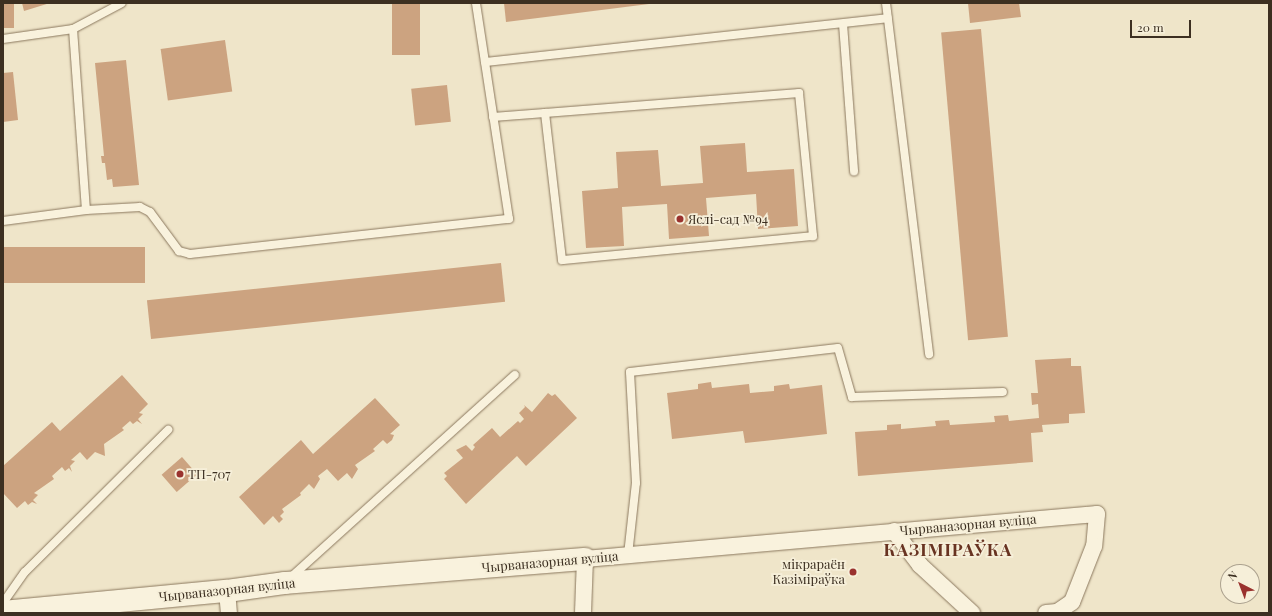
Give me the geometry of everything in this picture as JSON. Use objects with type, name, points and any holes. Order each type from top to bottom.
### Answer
[{"type":"street","name":"Чырваназорная вуліца","points":[[3,612],[227,591],[285,582],[585,559],[1097,514],[1094,546],[1072,602],[1057,612],[1046,613]]},
{"type":"street","points":[[894,532],[920,565],[972,613]]},
{"type":"street","points":[[583,613],[585,559]]},
{"type":"street","points":[[227,591],[229,613]]},
{"type":"lane","points":[[3,39],[73,29],[122,3]]},
{"type":"lane","points":[[3,221],[86,210],[144,208],[175,248],[190,254],[509,218],[476,3]]},
{"type":"lane","points":[[886,3],[929,354]]},
{"type":"lane","points":[[485,62],[888,18]]},
{"type":"lane","points":[[843,24],[854,172]]},
{"type":"lane","points":[[73,29],[86,210]]},
{"type":"lane","points":[[493,117],[799,93],[813,236],[562,260],[545,113]]},
{"type":"lane","points":[[628,555],[636,483],[630,372],[838,348],[852,398],[1002,392]]},
{"type":"lane","points":[[285,582],[515,375]]},
{"type":"lane","points":[[3,603],[24,572],[168,430]]},
{"type":"building","points":[[3,3],[14,3],[14,28],[3,28]]},
{"type":"building","points":[[22,3],[50,3],[24,11]]},
{"type":"building","points":[[392,3],[420,3],[420,55],[392,55]]},
{"type":"building","points":[[504,3],[649,3],[649,4],[506,22]]},
{"type":"building","points":[[968,3],[1019,3],[1021,17],[970,23]]},
{"type":"building","points":[[981,29],[1008,337],[968,340],[941,32]]},
{"type":"building","points":[[225,40],[232,91],[168,101],[161,49]]},
{"type":"building","points":[[126,60],[139,185],[113,187],[112,179],[107,180],[105,163],[102,163],[101,156],[104,156],[95,63]]},
{"type":"building","points":[[13,72],[18,120],[3,122],[3,73]]},
{"type":"building","points":[[447,85],[451,122],[415,126],[411,89]]},
{"type":"building","points":[[745,143],[747,172],[794,169],[798,226],[758,229],[756,194],[706,198],[709,236],[669,239],[667,204],[622,207],[624,246],[586,248],[582,191],[618,188],[616,152],[658,150],[661,186],[703,183],[700,146]]},
{"type":"building","points":[[3,247],[145,247],[145,283],[3,283]]},
{"type":"building","points":[[501,263],[505,302],[151,339],[147,300]]},
{"type":"building","points":[[1071,358],[1071,366],[1081,366],[1085,413],[1069,414],[1069,423],[1042,425],[1043,432],[1031,433],[1033,462],[858,476],[855,432],[887,430],[887,425],[901,424],[901,429],[936,426],[935,421],[949,420],[950,425],[995,422],[994,416],[1008,415],[1009,421],[1039,418],[1038,404],[1032,405],[1031,393],[1038,393],[1035,360]]},
{"type":"building","points":[[122,375],[148,404],[139,413],[143,414],[138,419],[142,424],[137,421],[133,424],[130,421],[122,428],[124,430],[104,444],[105,456],[95,452],[87,460],[80,452],[71,460],[75,461],[70,466],[72,472],[69,468],[65,471],[62,467],[52,476],[54,479],[34,493],[38,495],[33,500],[37,504],[32,502],[28,505],[25,501],[17,508],[3,493],[3,466],[52,422],[60,431]]},
{"type":"building","points":[[711,382],[712,388],[749,384],[750,393],[774,391],[774,386],[789,384],[790,389],[822,385],[827,434],[745,443],[743,431],[672,439],[667,393],[698,389],[698,384]]},
{"type":"building","points":[[548,393],[552,396],[555,394],[577,418],[526,466],[517,456],[466,504],[444,479],[447,476],[444,473],[463,458],[456,450],[466,445],[472,451],[475,447],[473,445],[492,428],[500,437],[518,421],[520,423],[524,419],[519,413],[525,407],[524,405],[532,412]]},
{"type":"building","points":[[375,398],[400,425],[390,434],[394,435],[392,440],[387,444],[383,440],[373,449],[375,451],[355,465],[358,469],[352,479],[347,473],[338,481],[327,469],[318,476],[320,479],[314,489],[309,484],[300,493],[301,495],[282,509],[284,512],[280,516],[283,519],[279,523],[273,516],[264,525],[239,497],[301,440],[313,454]]},
{"type":"building","name":"ТП-707","points":[[182,457],[197,474],[177,492],[162,475]]},
{"type":"place","name":"Яслі-сад №94","points":[[680,219]]},
{"type":"place","name":"ТП-707","points":[[180,474]]},
{"type":"place","name":"мікрараён Казіміраўка","points":[[853,572]]},
{"type":"district","name":"КАЗІМІРАЎКА","points":[[948,550]]}]
